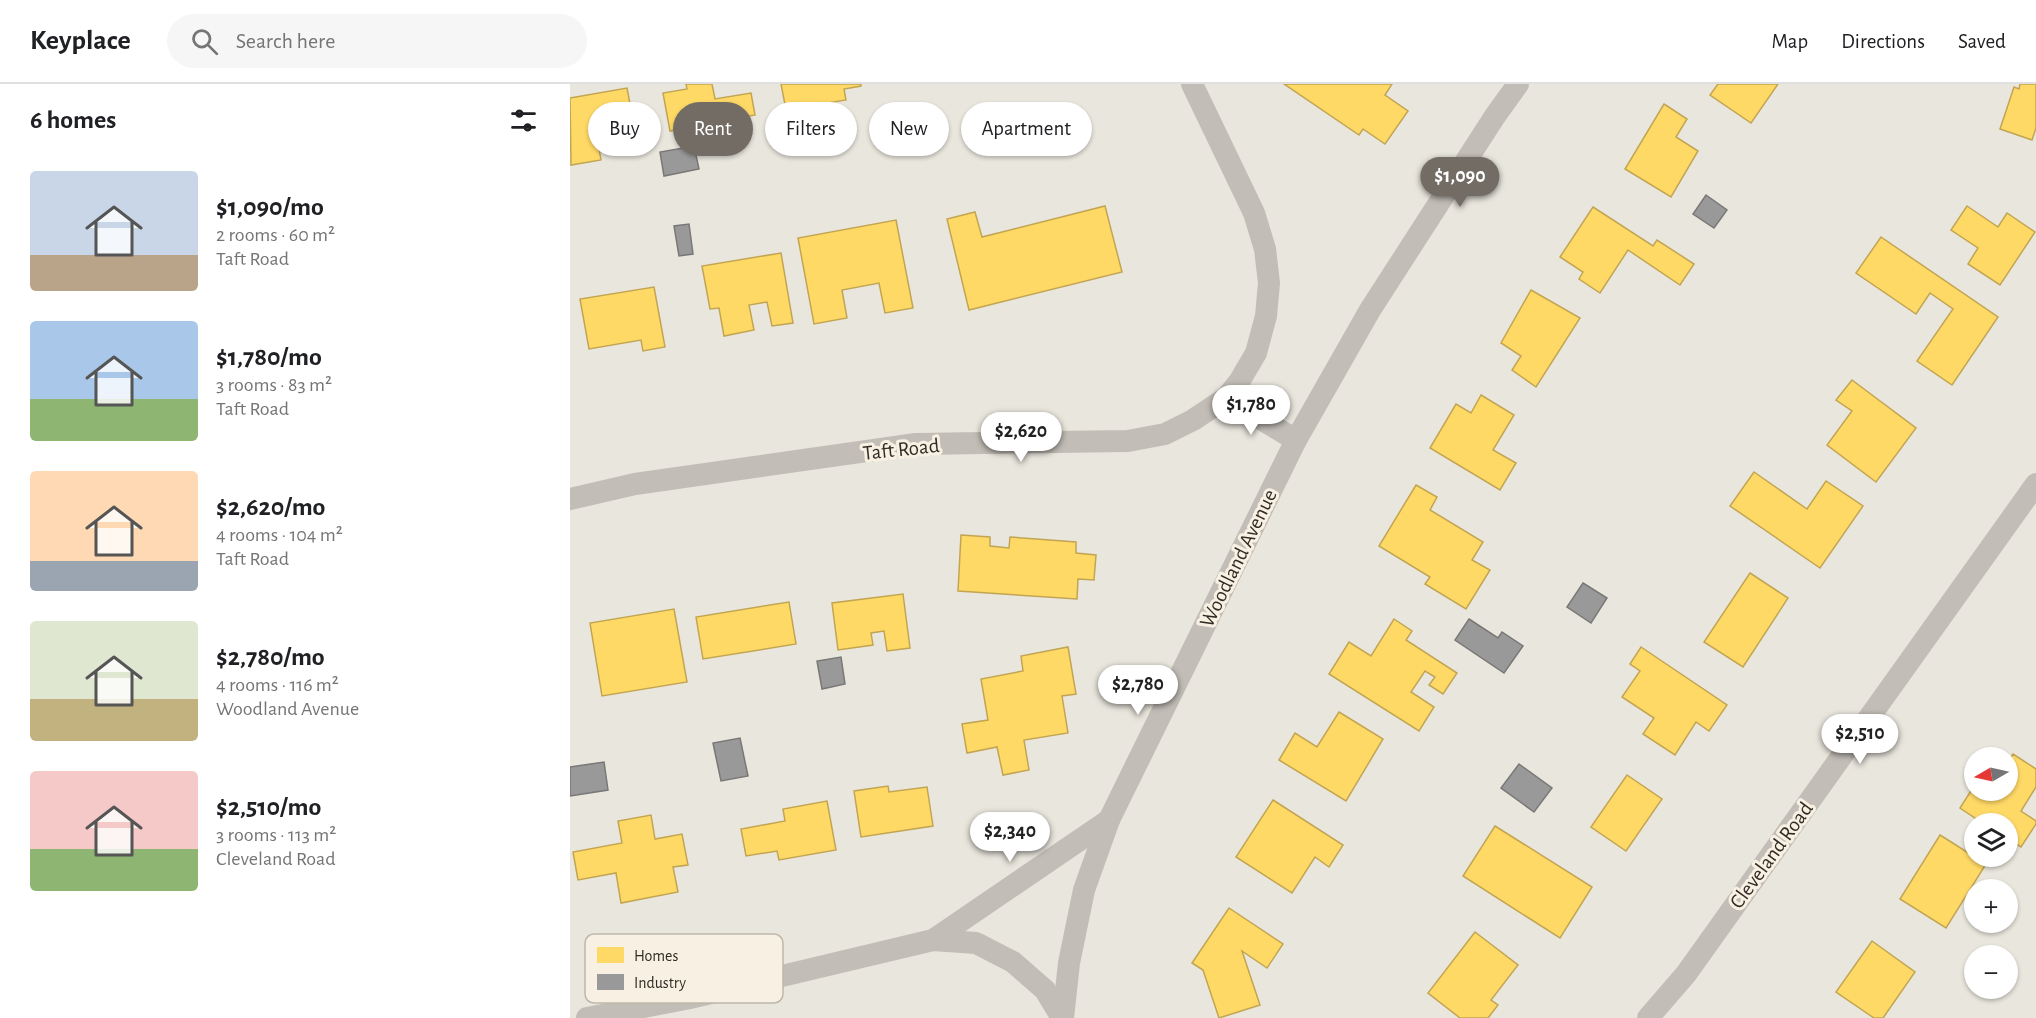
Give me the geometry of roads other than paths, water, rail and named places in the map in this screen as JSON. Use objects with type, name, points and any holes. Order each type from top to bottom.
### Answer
[{"type":"street","name":"Taft Road","points":[[570,499],[635,484],[916,444],[1128,441],[1165,434],[1193,420],[1226,398],[1239,382],[1256,353],[1266,316],[1269,283],[1265,249],[1254,213],[1192,84]]},
{"type":"street","name":"Woodland Avenue","points":[[1063,1018],[1069,963],[1084,890],[1109,820],[1296,440],[1370,310],[1518,84]]},
{"type":"street","points":[[1226,398],[1296,440]]},
{"type":"street","name":"Cleveland Road","points":[[1648,1018],[1686,974],[2036,484]]},
{"type":"street","points":[[933,940],[1109,820]]},
{"type":"street","points":[[783,976],[933,940],[976,943],[1013,962],[1044,990],[1063,1018]]},
{"type":"street","points":[[587,1018],[664,1003]]}]
